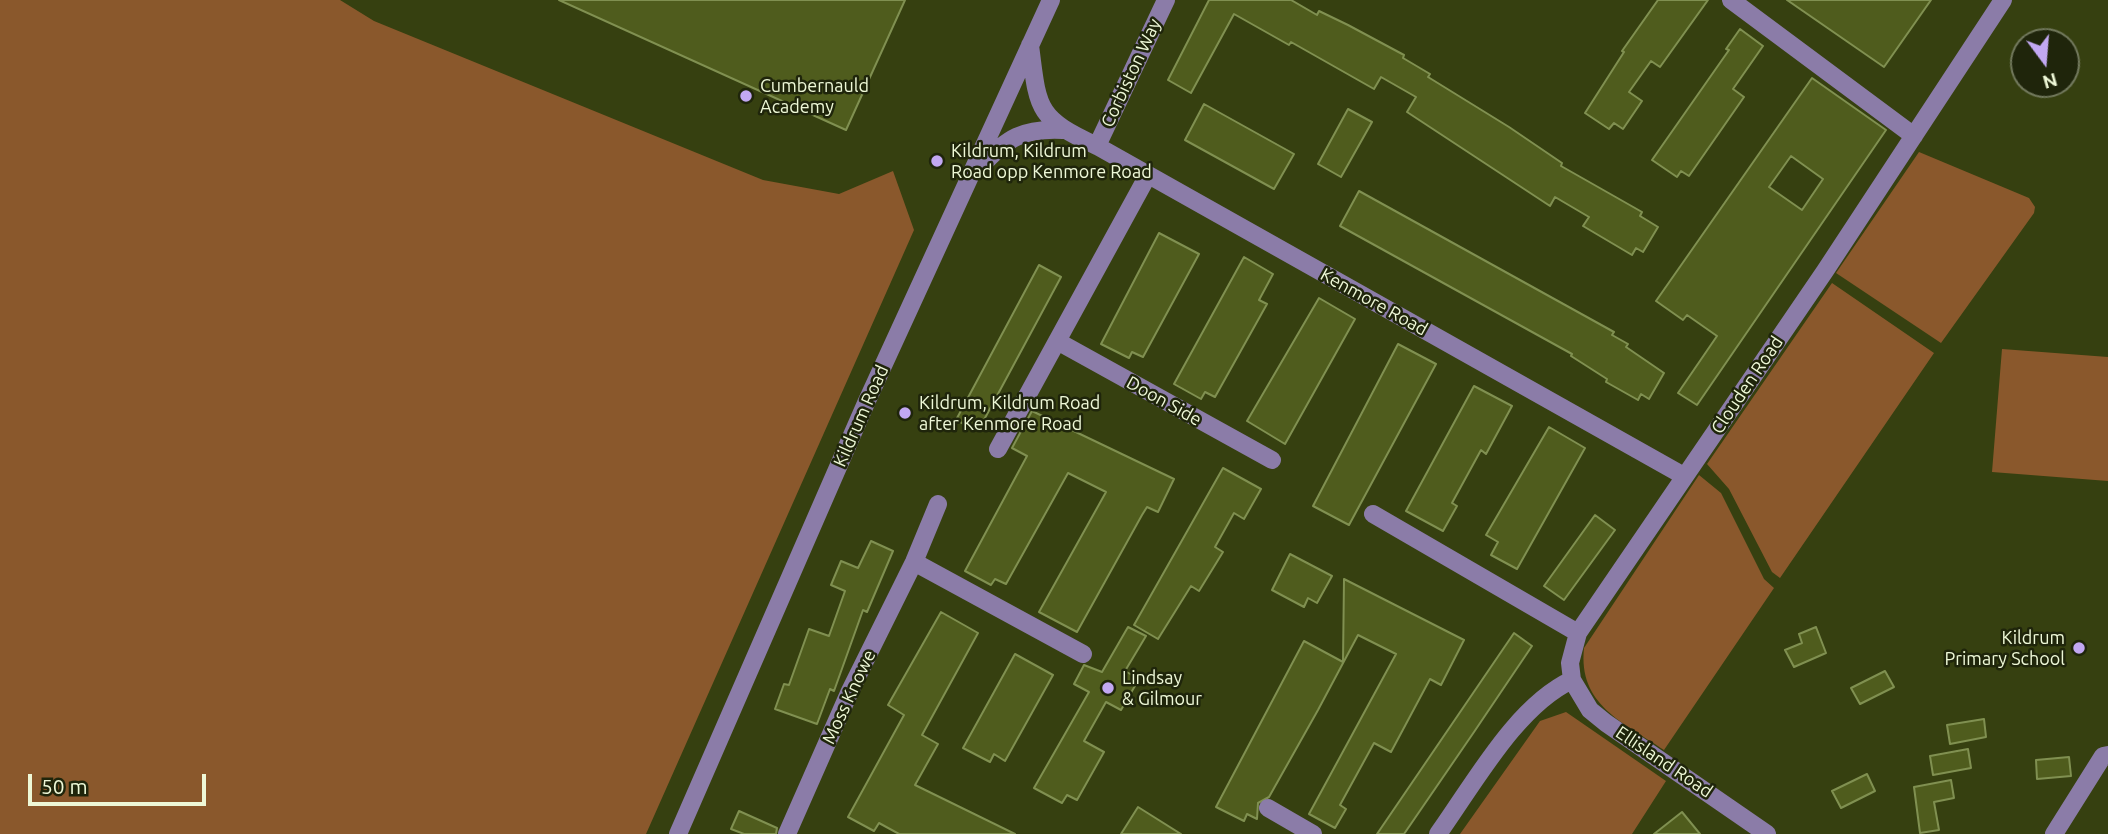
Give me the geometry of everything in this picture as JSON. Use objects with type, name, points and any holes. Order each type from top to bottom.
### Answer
[{"type":"street","name":"Kildrum Road","points":[[678,834],[866,402],[1051,0]]},
{"type":"street","name":"Corbiston Way","points":[[1097,145],[1166,0]]},
{"type":"street","points":[[1731,0],[1914,136]]},
{"type":"street","name":"Clouden Road","points":[[1572,680],[1570,663],[1578,633],[2003,0]]},
{"type":"street","name":"Kenmore Road","points":[[1030,45],[1040,107],[1049,120],[1063,130],[1097,145],[1684,476]]},
{"type":"street","name":"Kenmore Road","points":[[968,181],[1002,143],[1041,129],[1063,130]]},
{"type":"street","points":[[998,449],[1147,175]]},
{"type":"street","name":"Doon Side","points":[[1057,341],[1272,460]]},
{"type":"street","name":"Moss Knowe","points":[[787,834],[850,691],[915,562],[938,504]]},
{"type":"street","points":[[1373,514],[1578,633]]},
{"type":"street","points":[[915,562],[1083,654]]},
{"type":"street","points":[[1438,834],[1532,710],[1555,688],[1572,680]]},
{"type":"street","name":"Ellisland Road","points":[[1572,680],[1590,710],[1606,723],[1768,834]]},
{"type":"street","points":[[2054,834],[2103,756],[2108,755]]},
{"type":"street","points":[[1268,808],[1313,834]]},
{"type":"shaded area","points":[[0,0],[340,0],[374,21],[763,180],[839,194],[893,171],[914,230],[646,834],[0,834]]},
{"type":"shaded area","points":[[1919,152],[2029,198],[2035,207],[2034,213],[1941,343],[1836,273]]},
{"type":"shaded area","points":[[1832,283],[1934,353],[1780,578],[1772,572],[1729,489],[1707,464]]},
{"type":"shaded area","points":[[2002,349],[2108,357],[2108,481],[1992,472]]},
{"type":"shaded area","points":[[1699,475],[1721,493],[1764,579],[1774,588],[1664,750],[1619,720],[1596,698],[1588,684],[1584,668],[1584,648]]},
{"type":"shaded area","points":[[1566,712],[1666,781],[1632,834],[1460,834],[1540,721]]},
{"type":"building","points":[[559,0],[905,0],[846,130]]},
{"type":"building","points":[[1209,0],[1291,0],[1317,15],[1319,11],[1348,25],[1404,55],[1403,58],[1430,74],[1428,77],[1509,127],[1562,163],[1561,166],[1642,212],[1640,216],[1658,227],[1643,252],[1636,248],[1632,255],[1583,226],[1589,217],[1555,197],[1550,206],[1407,112],[1416,97],[1381,77],[1374,89],[1291,42],[1289,45],[1234,14],[1191,93],[1168,80]]},
{"type":"building","points":[[1658,0],[1708,0],[1660,67],[1651,61],[1629,92],[1642,101],[1623,129],[1614,123],[1609,129],[1585,113],[1624,52],[1622,51]]},
{"type":"building","points":[[1787,0],[1931,0],[1884,67]]},
{"type":"building","points":[[1740,29],[1763,46],[1733,89],[1744,97],[1689,176],[1681,171],[1677,177],[1652,160],[1729,50],[1726,49]]},
{"type":"building","points":[[1812,78],[1886,130],[1697,405],[1678,393],[1717,336],[1687,315],[1683,320],[1656,301]],"holes":[[[1791,156],[1823,179],[1802,210],[1769,187]]]},
{"type":"building","points":[[1204,104],[1294,154],[1274,189],[1185,140]]},
{"type":"building","points":[[1348,109],[1372,122],[1341,177],[1318,164]]},
{"type":"building","points":[[1359,191],[1614,332],[1612,335],[1628,344],[1626,347],[1664,373],[1649,399],[1641,394],[1638,400],[1606,382],[1607,379],[1571,356],[1572,354],[1340,226]]},
{"type":"building","points":[[1159,233],[1199,254],[1143,357],[1132,352],[1129,358],[1101,344]]},
{"type":"building","points":[[1244,257],[1273,274],[1259,300],[1267,304],[1215,397],[1205,392],[1201,399],[1174,384]]},
{"type":"building","points":[[1039,265],[1061,277],[978,431],[956,420]]},
{"type":"building","points":[[1319,298],[1355,319],[1285,444],[1247,421]]},
{"type":"building","points":[[1398,344],[1436,364],[1349,525],[1313,506]]},
{"type":"building","points":[[1474,386],[1512,406],[1486,454],[1481,450],[1452,503],[1457,506],[1443,531],[1406,511]]},
{"type":"building","points":[[1032,411],[1174,479],[1158,512],[1147,507],[1077,632],[1039,612],[1106,492],[1068,473],[1006,584],[995,579],[991,585],[965,571],[1027,456],[1012,448]]},
{"type":"building","points":[[1549,427],[1585,448],[1517,569],[1491,555],[1498,542],[1486,535]]},
{"type":"building","points":[[1223,468],[1261,489],[1244,519],[1234,513],[1215,547],[1223,552],[1199,591],[1191,586],[1158,639],[1134,625]]},
{"type":"building","points":[[1595,515],[1615,530],[1564,600],[1544,586]]},
{"type":"building","points":[[871,541],[893,551],[867,612],[863,610],[834,691],[830,689],[817,724],[775,709],[784,684],[789,685],[809,629],[829,636],[845,591],[831,585],[841,561],[858,568]]},
{"type":"building","points":[[1290,554],[1332,576],[1317,603],[1308,598],[1304,607],[1272,590]]},
{"type":"building","points":[[1344,579],[1464,640],[1441,685],[1430,679],[1391,752],[1374,743],[1340,805],[1346,809],[1335,828],[1309,814],[1396,654],[1358,635],[1269,797],[1258,803],[1257,819],[1247,814],[1244,821],[1216,807],[1304,641],[1343,662]]},
{"type":"building","points":[[941,612],[978,633],[922,735],[938,744],[915,785],[1015,834],[899,834],[879,823],[874,831],[848,817],[904,715],[888,705]]},
{"type":"building","points":[[1128,627],[1146,636],[1125,671],[1139,679],[1121,710],[1106,702],[1084,741],[1104,752],[1077,800],[1067,795],[1062,803],[1034,788],[1089,692],[1074,684],[1084,665],[1102,672]]},
{"type":"building","points":[[1816,627],[1826,653],[1794,667],[1785,650],[1802,643],[1799,634]]},
{"type":"building","points":[[1514,633],[1532,646],[1474,732],[1404,834],[1377,834]]},
{"type":"building","points":[[1015,654],[1053,675],[1005,761],[994,754],[990,762],[963,748]]},
{"type":"building","points":[[1885,671],[1894,687],[1860,704],[1851,688]]},
{"type":"building","points":[[1984,719],[1986,737],[1950,744],[1947,725]]},
{"type":"building","points":[[1968,749],[1971,768],[1933,775],[1930,756]]},
{"type":"building","points":[[2069,757],[2071,776],[2037,779],[2036,760]]},
{"type":"building","points":[[1867,774],[1875,791],[1841,808],[1832,791]]},
{"type":"building","points":[[1951,780],[1954,798],[1934,802],[1939,830],[1920,833],[1914,787]]},
{"type":"building","points":[[1138,807],[1181,834],[1121,834]]},
{"type":"building","points":[[739,811],[777,828],[776,834],[744,834],[731,829]]},
{"type":"building","points":[[1682,812],[1700,834],[1654,834]]},
{"type":"place","name":"Cumbernauld Academy","points":[[746,96]]},
{"type":"place","name":"Kildrum, Kildrum Road opp Kenmore Road","points":[[937,161]]},
{"type":"place","name":"Kildrum, Kildrum Road after Kenmore Road","points":[[905,413]]},
{"type":"place","name":"Kildrum Primary School","points":[[2079,648]]},
{"type":"place","name":"Lindsay & Gilmour","points":[[1108,688]]}]
